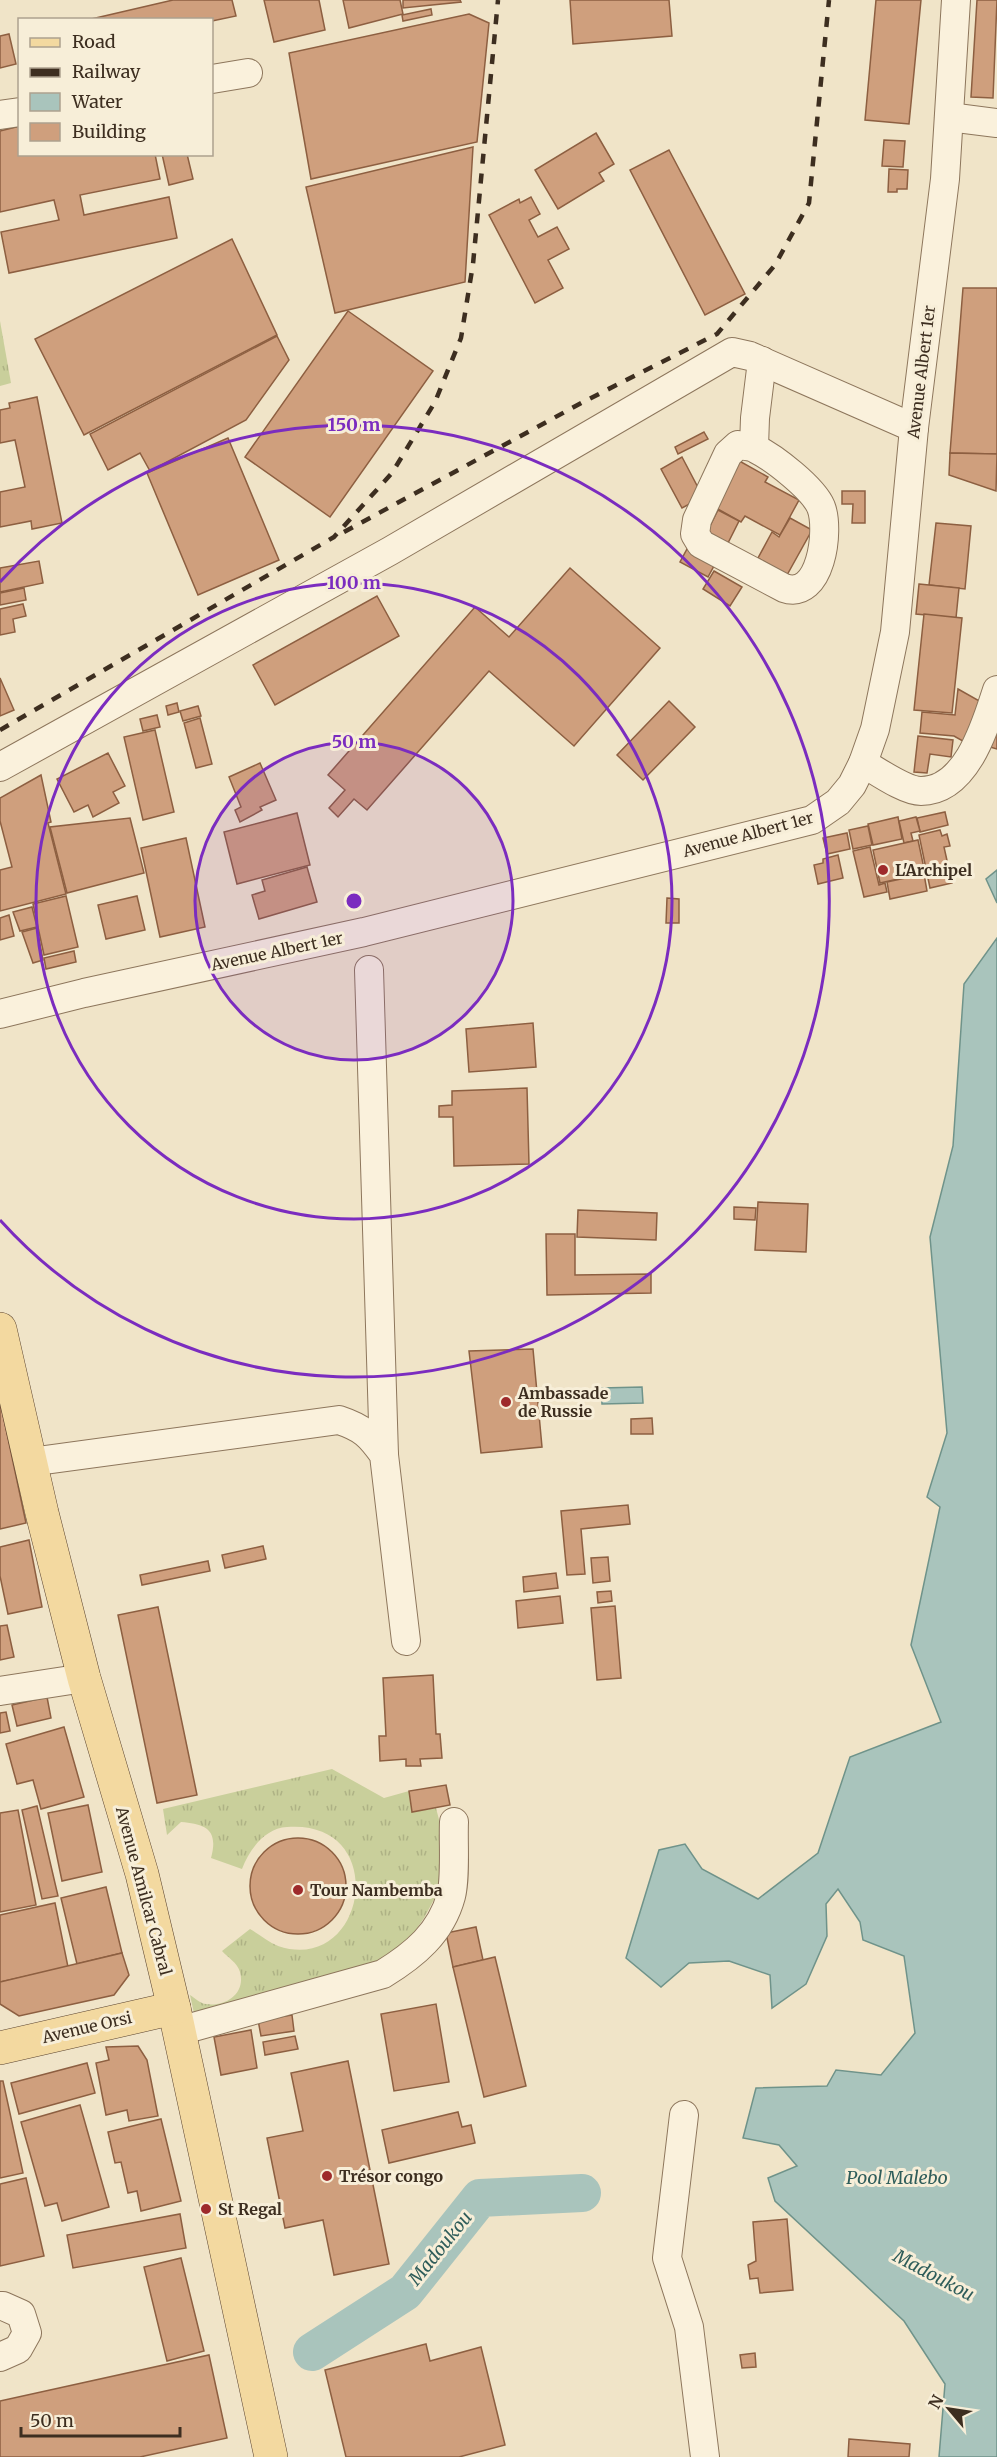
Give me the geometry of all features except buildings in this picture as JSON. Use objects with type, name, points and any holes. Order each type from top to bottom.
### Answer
[{"type":"main road","name":"Avenue Amilcar Cabral","points":[[0,1329],[30,1462],[84,1678],[142,1874],[176,2019],[271,2457]]},
{"type":"main road","name":"Avenue Orsi","points":[[0,2048],[176,2019]]},
{"type":"street","name":"Avenue Albert 1er","points":[[0,1014],[84,993],[364,932],[812,820],[838,802],[852,785],[863,763],[875,729],[895,632],[914,428],[945,178],[956,0]]},
{"type":"street","points":[[213,79],[248,73]]},
{"type":"street","points":[[0,115],[18,112]]},
{"type":"street","points":[[949,117],[997,123]]},
{"type":"street","points":[[0,767],[390,551],[721,356],[732,352],[750,356],[914,428]]},
{"type":"street","points":[[754,447],[762,361]]},
{"type":"street","points":[[738,445],[754,447],[805,485],[822,508],[824,549],[814,576],[804,587],[792,591],[701,544],[695,534],[697,520],[728,453],[738,445]]},
{"type":"street","points":[[863,763],[906,787],[921,791],[937,787],[966,764],[979,744],[997,690]]},
{"type":"street","points":[[369,970],[384,1455],[406,1641]]},
{"type":"street","points":[[30,1462],[339,1420],[357,1413],[382,1389]]},
{"type":"street","points":[[339,1420],[355,1425],[371,1436],[384,1455]]},
{"type":"street","points":[[0,1691],[84,1678]]},
{"type":"street","points":[[176,2019],[383,1974],[409,1958],[425,1944],[439,1924],[452,1895],[454,1822]]},
{"type":"street","points":[[684,2115],[667,2258],[689,2327],[705,2457]]},
{"type":"street","points":[[0,2306],[21,2314],[27,2333],[18,2349],[0,2357]]},
{"type":"green space","points":[[0,321],[11,383],[0,386]]},
{"type":"green space","points":[[332,1769],[384,1798],[409,1791],[413,1812],[436,1808],[443,1835],[445,1879],[424,1918],[397,1957],[195,2018],[190,1995],[202,2003],[213,2004],[227,2001],[237,1993],[241,1980],[239,1969],[222,1951],[250,1929],[278,1946],[308,1949],[332,1939],[348,1919],[355,1895],[354,1869],[342,1846],[320,1831],[287,1827],[272,1831],[259,1841],[242,1869],[211,1858],[213,1840],[211,1834],[197,1824],[181,1822],[167,1835],[163,1809]]},
{"type":"water","points":[[997,870],[997,903],[986,879]]},
{"type":"water","name":"Pool Malebo","points":[[997,938],[997,2457],[939,2457],[945,2384],[904,2321],[775,2201],[768,2178],[797,2166],[779,2145],[743,2138],[756,2088],[827,2086],[836,2070],[881,2075],[915,2033],[904,1956],[863,1940],[860,1922],[838,1889],[826,1904],[827,1936],[806,1984],[772,2008],[770,1975],[729,1961],[689,1963],[661,1987],[626,1958],[659,1850],[685,1844],[702,1869],[758,1899],[818,1853],[850,1757],[941,1722],[911,1645],[940,1507],[927,1497],[947,1433],[930,1237],[953,1146],[964,984]]},
{"type":"water","points":[[642,1387],[643,1403],[602,1404],[601,1388]]},
{"type":"waterway","name":"Madoukou","points":[[312,2352],[405,2292],[480,2198],[582,2193]]},
{"type":"railway","points":[[0,730],[334,537],[392,473],[435,402],[461,338],[473,264],[498,0]]},
{"type":"railway","points":[[344,532],[585,401],[717,334],[775,265],[809,203],[829,0]]},
{"type":"place","name":"L'Archipel","points":[[883,870]]},
{"type":"place","name":"Ambassade de Russie","points":[[506,1402]]},
{"type":"place","name":"Tour Nambemba","points":[[298,1890]]},
{"type":"place","name":"Trésor congo","points":[[327,2176]]},
{"type":"place","name":"St Regal","points":[[206,2209]]}]
